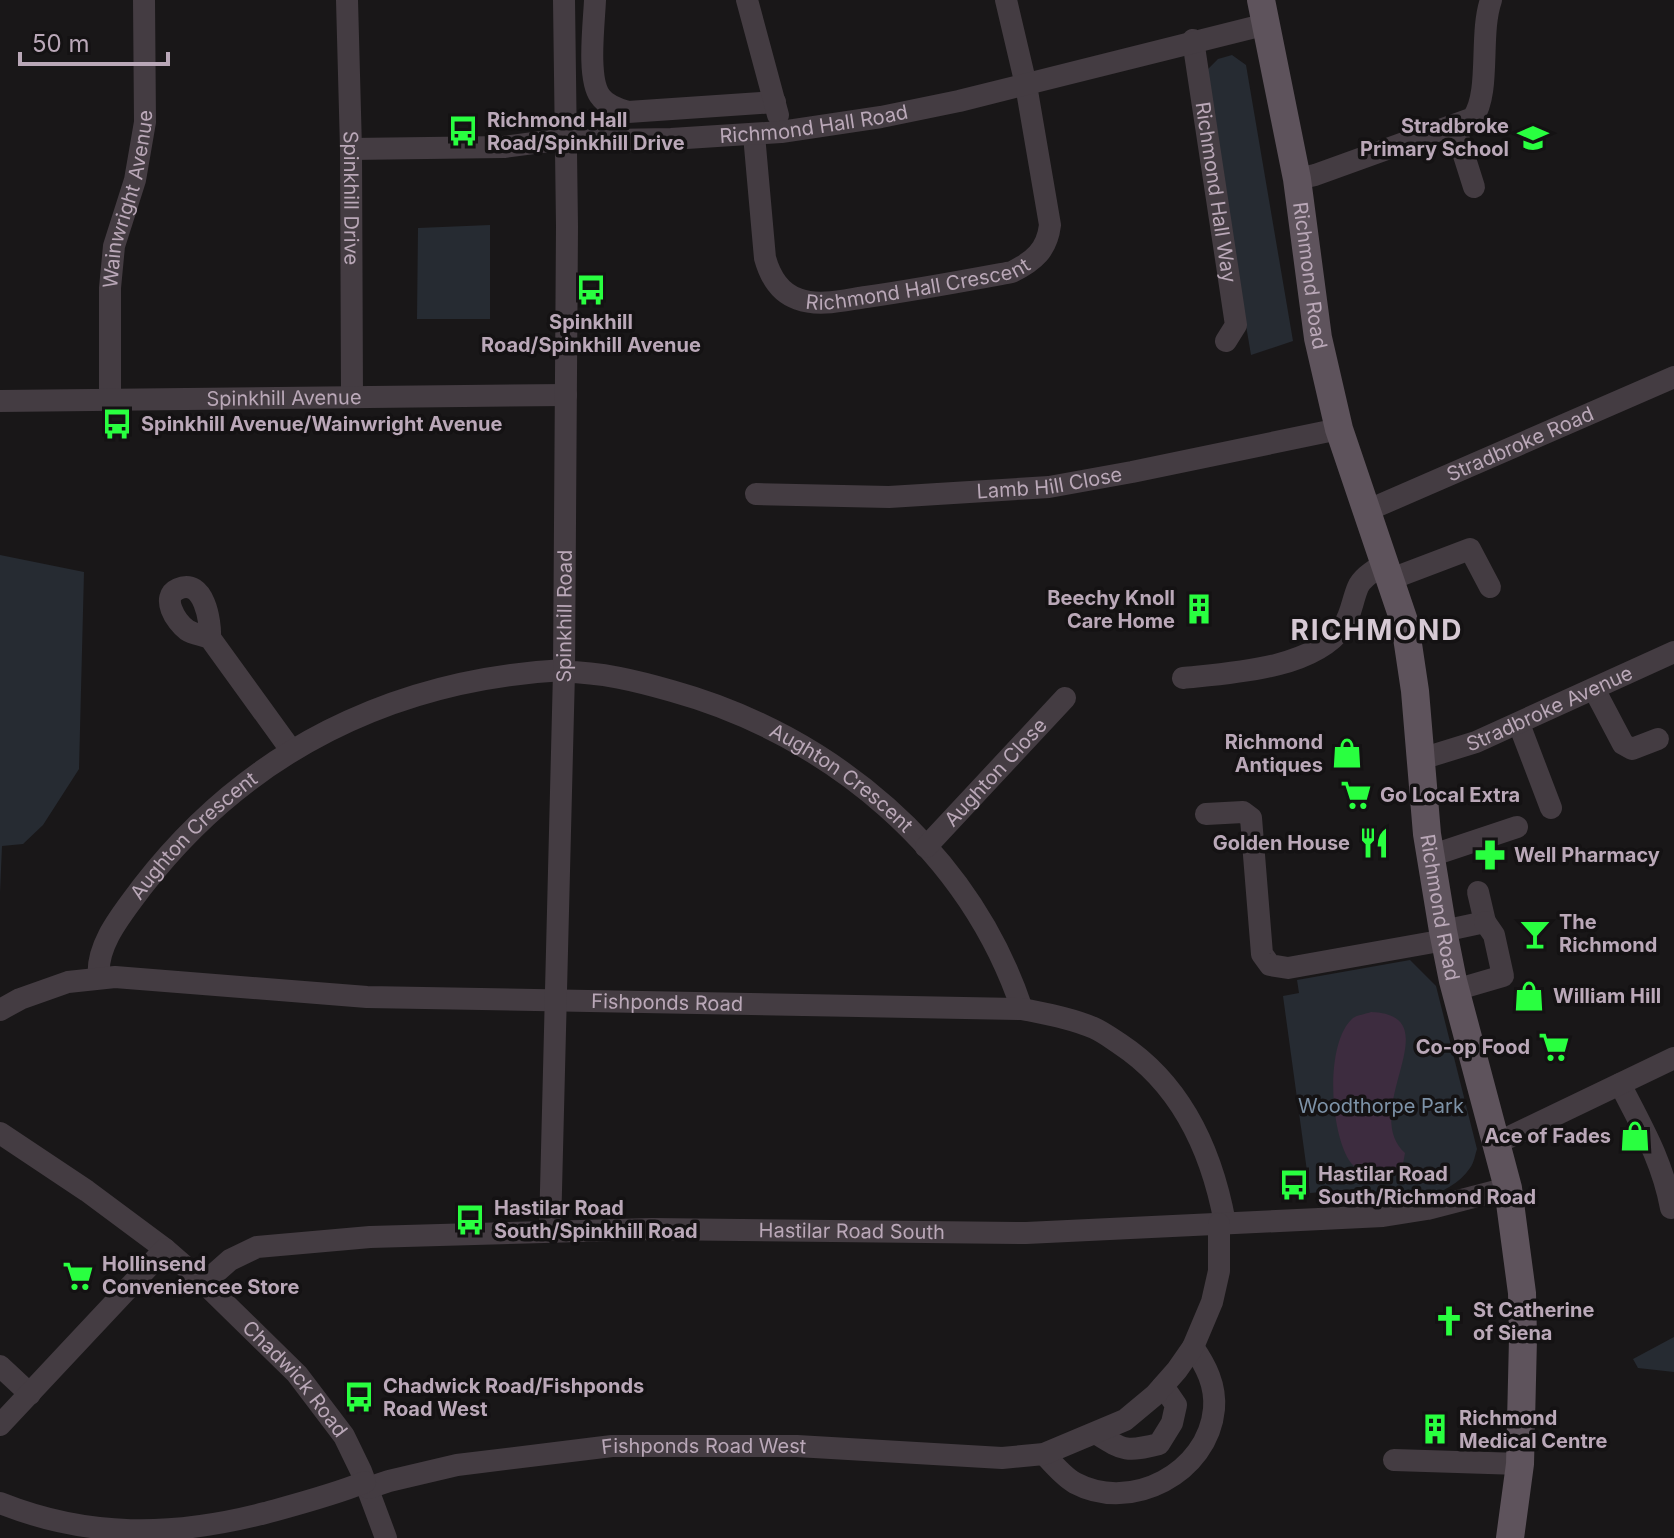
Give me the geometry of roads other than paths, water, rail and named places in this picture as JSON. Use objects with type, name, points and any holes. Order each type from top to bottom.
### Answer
[{"type":"main road","name":"Richmond Road","points":[[1264,12],[1297,179],[1318,338],[1339,429],[1405,624],[1430,853],[1444,936],[1455,990],[1508,1188],[1522,1293],[1523,1399],[1520,1464],[1510,1538]]},
{"type":"street","name":"Wainwright Avenue","points":[[110,399],[110,288],[114,246],[142,151],[145,122],[144,0]]},
{"type":"street","name":"Spinkhill Drive","points":[[347,0],[352,396]]},
{"type":"street","name":"Spinkhill Road","points":[[550,1230],[564,671],[567,226],[564,0]]},
{"type":"street","points":[[595,0],[593,82],[600,97],[611,106],[628,112],[775,102]]},
{"type":"street","points":[[747,0],[781,132]]},
{"type":"street","points":[[1006,0],[1026,85]]},
{"type":"street","points":[[1297,179],[1455,127],[1473,118],[1480,108],[1484,45],[1491,0]]},
{"type":"street","name":"Richmond Hall Road","points":[[351,149],[504,147],[565,141],[754,135],[881,117],[1026,85],[1193,40],[1264,12]]},
{"type":"street","name":"Richmond Hall Way","points":[[1193,40],[1236,325],[1226,341]]},
{"type":"street","name":"Richmond Hall Crescent","points":[[754,135],[765,258],[769,273],[791,297],[802,301],[827,302],[927,288],[1012,272],[1038,256],[1048,242],[1050,225],[1026,85]]},
{"type":"street","points":[[1455,127],[1474,187]]},
{"type":"street","name":"Stradbroke Road","points":[[1366,511],[1674,377]]},
{"type":"street","name":"Spinkhill Avenue","points":[[0,401],[566,395]]},
{"type":"street","name":"Lamb Hill Close","points":[[756,494],[889,497],[1049,487],[1339,429]]},
{"type":"street","points":[[1183,678],[1233,673],[1316,652],[1335,637],[1346,622],[1356,602],[1358,586],[1367,575],[1470,549],[1490,587]]},
{"type":"street","points":[[210,638],[291,750]]},
{"type":"street","name":"Stradbroke Avenue","points":[[1421,759],[1476,742],[1519,724],[1674,652]]},
{"type":"street","name":"Aughton Crescent","points":[[99,978],[101,949],[171,850],[216,807],[291,750],[346,721],[391,703],[455,685],[564,671],[632,680],[696,697],[772,727],[814,751],[866,789],[926,847],[961,891],[990,936],[1011,977],[1022,1009]]},
{"type":"street","points":[[1594,689],[1623,744],[1632,749],[1658,739]]},
{"type":"street","name":"Aughton Close","points":[[926,847],[1065,698]]},
{"type":"street","points":[[1519,724],[1551,808]]},
{"type":"street","points":[[1206,814],[1243,812],[1251,818],[1262,954],[1270,965],[1288,968],[1444,936],[1485,922]]},
{"type":"street","points":[[1430,853],[1442,852],[1517,827]]},
{"type":"street","points":[[1455,990],[1503,976],[1494,935],[1485,922],[1478,892]]},
{"type":"street","name":"Fishponds Road","points":[[0,1010],[20,999],[68,982],[99,978],[134,978],[224,988],[367,997],[1022,1009],[1095,1028],[1135,1054],[1165,1083],[1188,1115],[1204,1146],[1218,1184],[1222,1223]]},
{"type":"street","points":[[1497,1143],[1581,1092],[1620,1084],[1674,1058]]},
{"type":"street","points":[[1620,1084],[1657,1156],[1665,1176],[1671,1208]]},
{"type":"street","points":[[0,1425],[165,1249],[87,1191],[2,1139]]},
{"type":"street","name":"Hastilar Road South","points":[[204,1283],[237,1255],[271,1245],[370,1237],[550,1230],[1026,1233],[1398,1215],[1508,1188]]},
{"type":"street","name":"Fishponds Road West","points":[[0,1503],[61,1528],[87,1533],[133,1535],[174,1533],[214,1526],[366,1485],[457,1465],[535,1453],[612,1446],[797,1446],[1002,1458],[1044,1454],[1125,1420],[1163,1386],[1193,1347],[1212,1302],[1219,1271],[1222,1223]]},
{"type":"street","name":"Chadwick Road","points":[[165,1249],[280,1357],[314,1395],[344,1436],[386,1538]]},
{"type":"street","points":[[1044,1454],[1073,1482],[1096,1492],[1121,1494],[1147,1490],[1170,1479],[1190,1460],[1204,1440],[1214,1411],[1213,1390],[1206,1365],[1193,1347]]},
{"type":"street","points":[[0,1366],[30,1394]]},
{"type":"street","points":[[1097,1434],[1119,1448],[1136,1450],[1159,1444],[1172,1423],[1176,1405],[1163,1386]]},
{"type":"street","points":[[1394,1460],[1520,1464]]},
{"type":"place","name":"Richmond Hall Road/Spinkhill Drive","points":[[463,131]]},
{"type":"place","name":"Stradbroke Primary School","points":[[1533,138]]},
{"type":"place","name":"Spinkhill Road/Spinkhill Avenue","points":[[591,290]]},
{"type":"place","name":"Spinkhill Avenue/Wainwright Avenue","points":[[117,424]]},
{"type":"place","name":"Beechy Knoll Care Home","points":[[1199,609]]},
{"type":"place","name":"Richmond Antiques","points":[[1347,753]]},
{"type":"place","name":"Go Local Extra","points":[[1356,795]]},
{"type":"place","name":"Golden House","points":[[1374,843]]},
{"type":"place","name":"Well Pharmacy","points":[[1490,855]]},
{"type":"place","name":"The Richmond","points":[[1535,934]]},
{"type":"place","name":"William Hill","points":[[1529,996]]},
{"type":"place","name":"Co-op Food","points":[[1554,1047]]},
{"type":"place","name":"Ace of Fades","points":[[1635,1136]]},
{"type":"place","name":"Hastilar Road South/Richmond Road","points":[[1294,1185]]},
{"type":"place","name":"Hastilar Road South/Spinkhill Road","points":[[470,1220]]},
{"type":"place","name":"Hollinsend Conveniencee Store","points":[[78,1276]]},
{"type":"place","name":"St Catherine of Siena","points":[[1449,1321]]},
{"type":"place","name":"Chadwick Road/Fishponds Road West","points":[[359,1397]]},
{"type":"place","name":"Richmond Medical Centre","points":[[1435,1429]]},
{"type":"district","name":"RICHMOND","points":[[1377,630]]},
{"type":"park label","name":"Woodthorpe Park","points":[[1381,1106]]}]
